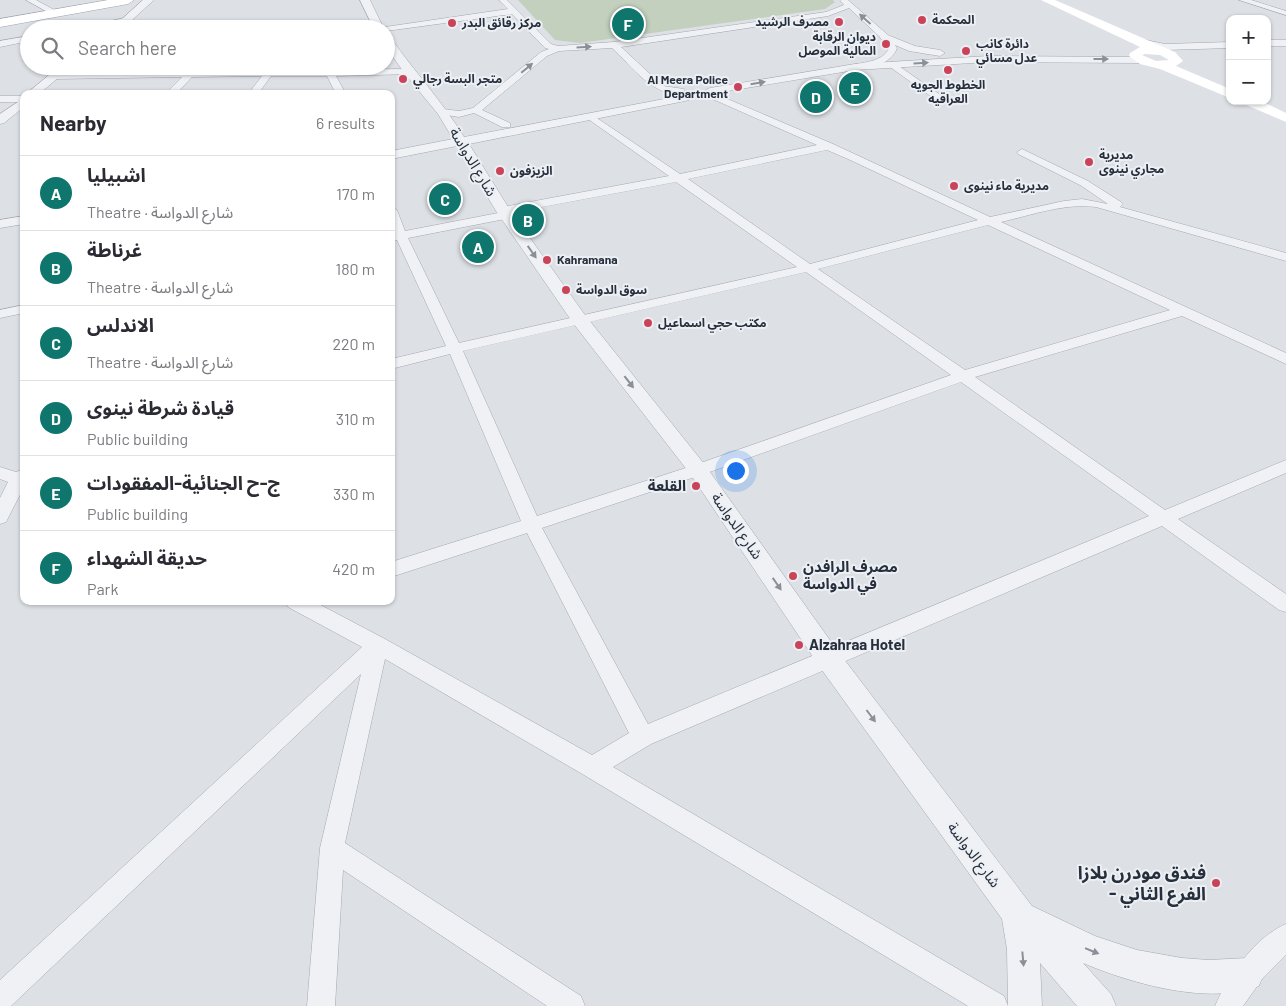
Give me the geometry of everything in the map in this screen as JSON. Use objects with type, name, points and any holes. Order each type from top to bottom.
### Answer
[{"type":"main road","points":[[0,23],[128,0]]},
{"type":"main road","points":[[1030,0],[1226,90]]},
{"type":"main road","points":[[1046,0],[1138,51]]},
{"type":"main road","points":[[1159,58],[1172,55],[1175,62],[1226,90]]},
{"type":"main road","points":[[1258,105],[1286,118]]},
{"type":"street","points":[[30,0],[56,14]]},
{"type":"street","points":[[124,20],[129,19],[149,0]]},
{"type":"street","points":[[365,0],[375,20]]},
{"type":"street","points":[[503,0],[548,46],[558,49]]},
{"type":"street","points":[[1244,0],[1286,13]]},
{"type":"street","points":[[395,153],[506,126],[875,63],[890,54],[893,48],[886,37],[847,3],[828,14],[614,44],[558,49],[544,54],[476,110],[460,114],[443,112]]},
{"type":"street","points":[[395,28],[513,11]]},
{"type":"street","points":[[886,37],[913,49],[936,53],[1138,51]]},
{"type":"street","points":[[0,44],[20,40]]},
{"type":"street","points":[[1271,43],[1286,43]]},
{"type":"street","points":[[614,44],[660,88],[695,94],[829,146],[1286,359]]},
{"type":"street","points":[[855,67],[1138,51],[1165,47],[1226,45]]},
{"type":"street","points":[[1271,50],[1286,49]]},
{"type":"street","name":"شارع الدواسة","points":[[395,52],[409,72],[443,112],[504,213],[580,319],[698,470],[828,658],[1017,913],[1099,1006]]},
{"type":"street","points":[[1175,62],[1197,54],[1226,52]]},
{"type":"street","points":[[893,65],[939,98]]},
{"type":"street","points":[[395,72],[409,72]]},
{"type":"street","points":[[37,90],[54,76],[189,75]]},
{"type":"street","points":[[174,90],[189,75]]},
{"type":"street","points":[[256,90],[267,75]]},
{"type":"street","points":[[331,75],[338,90]]},
{"type":"street","points":[[458,138],[591,117],[695,94]]},
{"type":"street","points":[[0,99],[20,100]]},
{"type":"street","points":[[0,120],[20,103]]},
{"type":"street","points":[[476,110],[506,126]]},
{"type":"street","points":[[591,117],[1286,604]]},
{"type":"street","points":[[643,737],[532,525],[454,348],[396,237],[829,146]]},
{"type":"street","points":[[1022,152],[1084,182],[1132,214]]},
{"type":"street","points":[[395,363],[808,268],[988,221],[1064,204],[1082,202],[1097,204],[1286,257]]},
{"type":"street","points":[[0,224],[20,221]]},
{"type":"street","points":[[0,314],[20,310]]},
{"type":"street","points":[[395,569],[698,470],[963,376],[1183,311]]},
{"type":"street","points":[[592,767],[643,737],[1286,466]]},
{"type":"street","points":[[0,473],[20,478]]},
{"type":"street","points":[[0,517],[20,482]]},
{"type":"street","points":[[303,605],[592,767],[994,1006]]},
{"type":"street","points":[[321,1006],[332,848],[378,646]]},
{"type":"street","points":[[0,998],[378,646]]},
{"type":"street","points":[[332,848],[571,1006]]},
{"type":"street","points":[[1017,913],[1061,938],[1108,957],[1156,970],[1203,976],[1247,974]]},
{"type":"street","points":[[1017,913],[1023,950],[1025,1006]]},
{"type":"street","points":[[1230,1006],[1236,990],[1247,974],[1286,937]]},
{"type":"green space","points":[[518,0],[833,0],[835,2],[825,9],[580,43],[555,40]]},
{"type":"place","name":"المحكمة","points":[[922,20]]},
{"type":"place","name":"مصرف الرشيد","points":[[839,22]]},
{"type":"place","name":"مركز رقائق البدر","points":[[452,23]]},
{"type":"place","name":"حديقة الشهداء","points":[[628,24]]},
{"type":"place","name":"ديوان الرقابة المالية الموصل","points":[[886,44]]},
{"type":"place","name":"دائرة كانب عدل مسائي","points":[[966,51]]},
{"type":"place","name":"الخطوط الجويه العراقيه","points":[[948,70]]},
{"type":"place","name":"متجر البسة رجالي","points":[[403,79]]},
{"type":"place","name":"Al Meera Police Department","points":[[738,87]]},
{"type":"place","name":"ج-ح الجنائية-المفقودات","points":[[855,88]]},
{"type":"place","name":"قيادة شرطة نينوى","points":[[816,97]]},
{"type":"place","name":"مديرية مجاري نينوى","points":[[1089,162]]},
{"type":"place","name":"الزيزفون","points":[[500,171]]},
{"type":"place","name":"مديرية ماء نينوى","points":[[954,186]]},
{"type":"place","name":"الاندلس","points":[[445,199]]},
{"type":"place","name":"غرناطة","points":[[528,220]]},
{"type":"place","name":"اشبيليا","points":[[478,247]]},
{"type":"place","name":"Kahramana","points":[[547,260]]},
{"type":"place","name":"سوق الدواسة","points":[[566,290]]},
{"type":"place","name":"مكتب حجي اسماعيل","points":[[648,323]]},
{"type":"place","name":"القلعة","points":[[696,486]]},
{"type":"place","name":"مصرف الرافدن في الدواسة","points":[[793,576]]},
{"type":"place","name":"Alzahraa Hotel","points":[[799,645]]},
{"type":"place","name":"فندق مودرن بلازا - الفرع الثاني","points":[[1216,883]]}]
